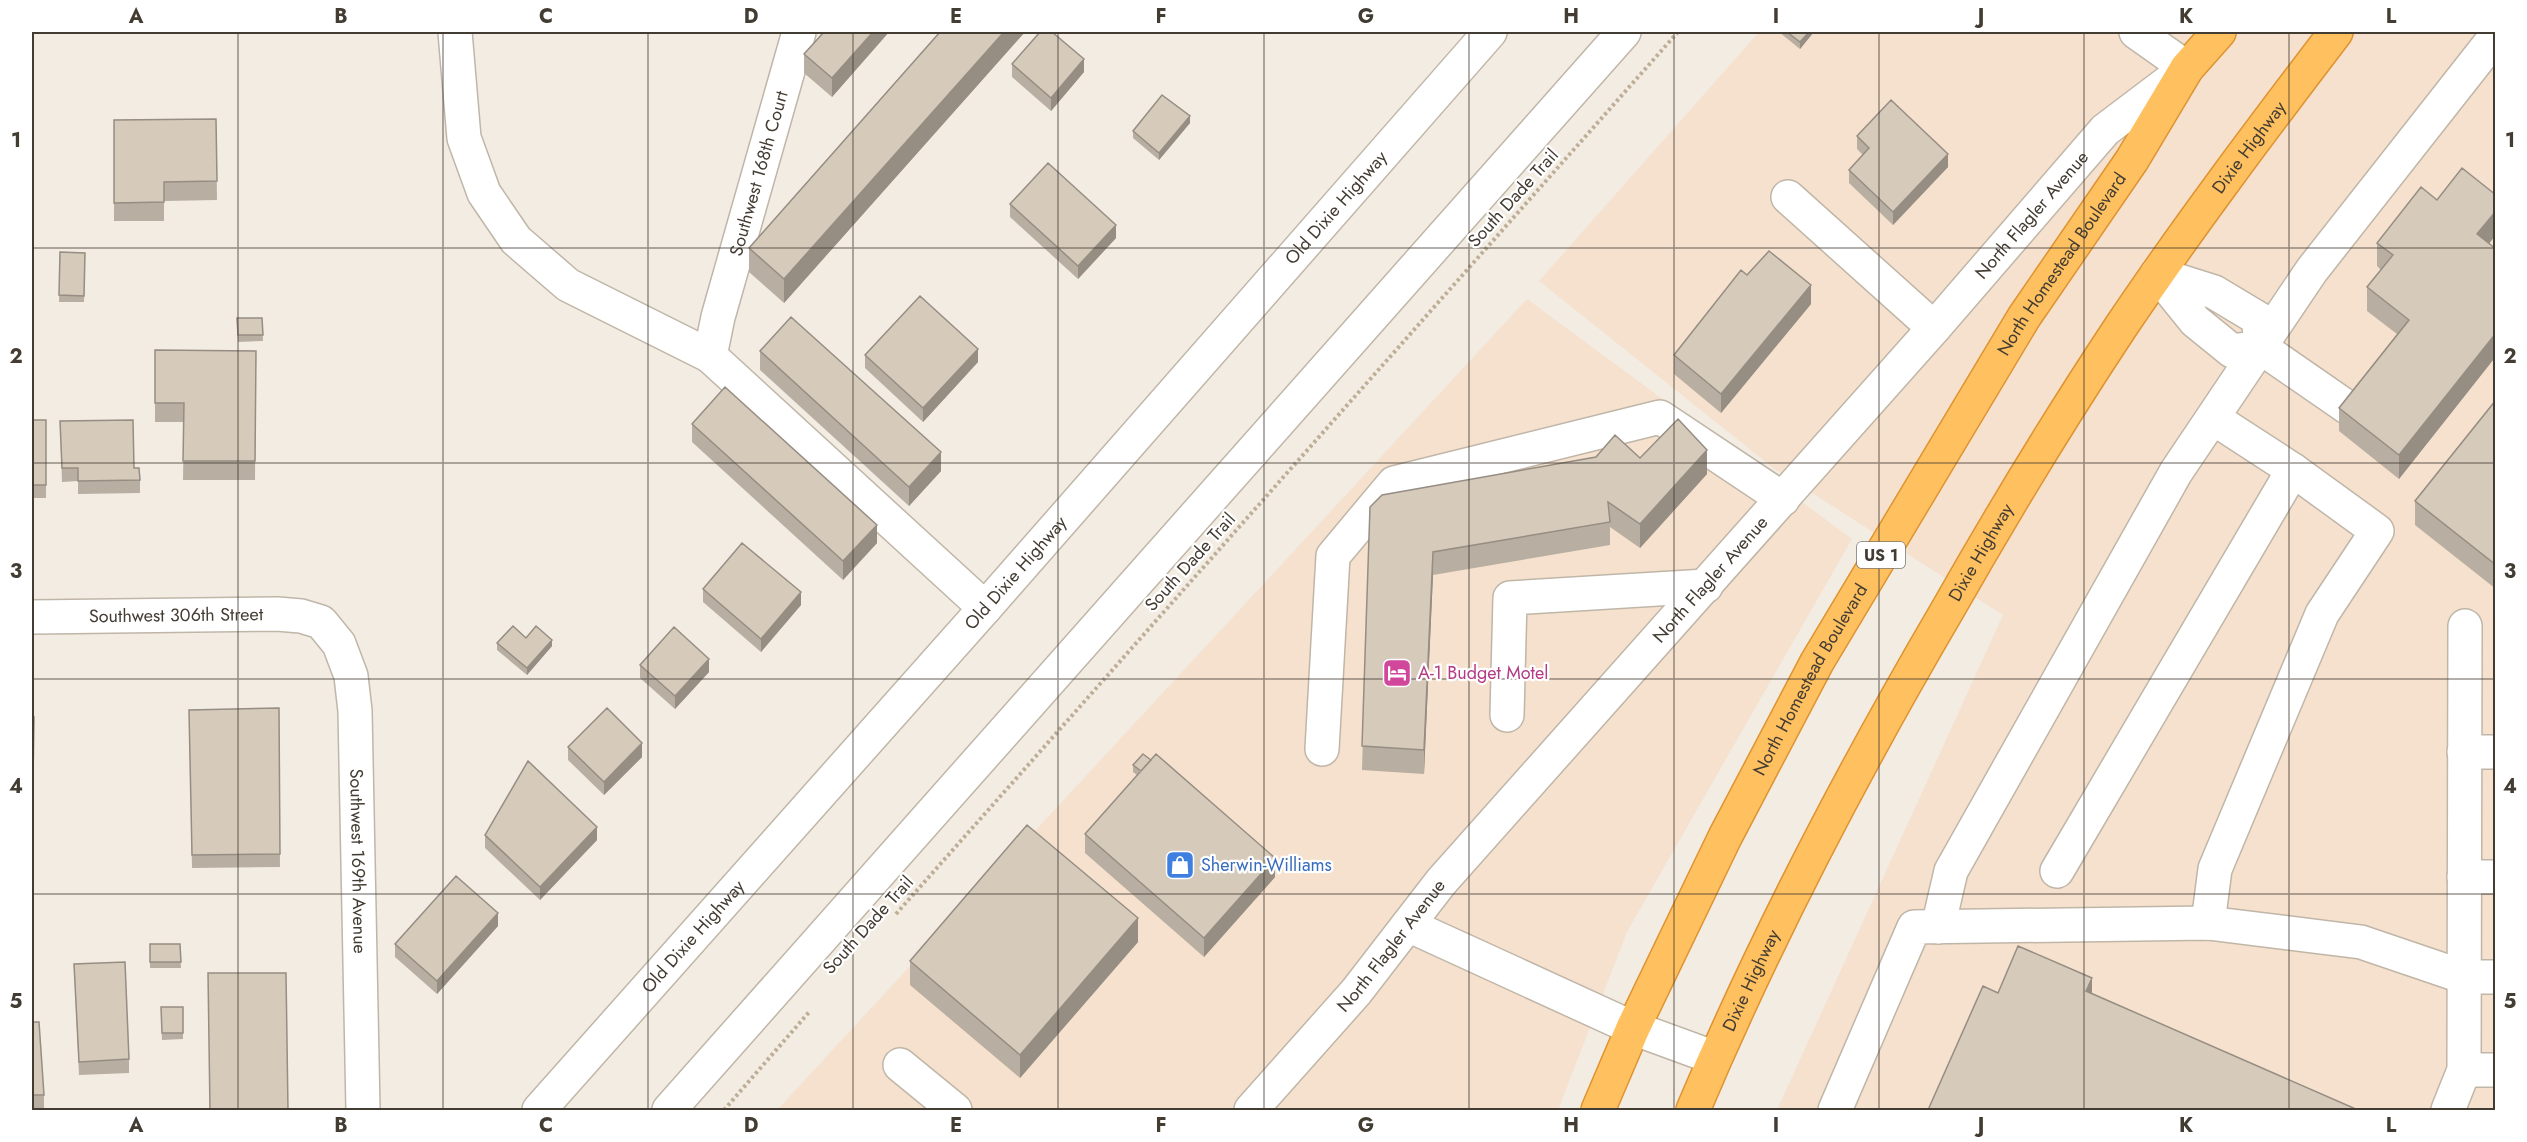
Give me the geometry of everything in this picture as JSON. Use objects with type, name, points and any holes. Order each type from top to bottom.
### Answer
[{"type":"highway","name":"North Homestead Boulevard","points":[[1598,1110],[1633,1028],[1725,837],[1817,662],[2024,317],[2132,160],[2187,68],[2219,32]]},
{"type":"highway","name":"Dixie Highway","points":[[1693,1110],[1799,878],[1903,686],[2045,447],[2157,274],[2336,32]]},
{"type":"street","points":[[455,32],[464,138],[484,193],[516,240],[568,285],[710,356],[985,608]]},
{"type":"street","name":"Southwest 168th Court","points":[[710,356],[718,317],[799,32]]},
{"type":"street","name":"Old Dixie Highway","points":[[539,1110],[985,608],[1490,32]]},
{"type":"street","points":[[669,1110],[1624,32]]},
{"type":"street","points":[[2136,32],[2187,68]]},
{"type":"street","points":[[1938,927],[1952,871],[2176,472],[2312,270],[2496,36]]},
{"type":"street","name":"North Flagler Avenue","points":[[1251,1110],[1356,992],[1441,882],[1934,328],[2105,130],[2187,68]]},
{"type":"street","points":[[1788,197],[1934,328]]},
{"type":"street","points":[[2157,274],[2214,292],[2259,319],[2260,347]]},
{"type":"street","points":[[2260,347],[2354,412]]},
{"type":"street","points":[[1322,749],[1333,556],[1394,483],[1660,417],[1783,499]]},
{"type":"street","points":[[2208,923],[2215,869],[2322,614],[2377,531],[2293,470],[2214,418]]},
{"type":"street","points":[[2057,871],[2293,470]]},
{"type":"street","points":[[1507,716],[1510,598],[1706,586]]},
{"type":"street","name":"Southwest 306th Street","points":[[32,617],[278,614],[301,616],[321,622]]},
{"type":"street","name":"Southwest 169th Avenue","points":[[321,622],[339,644],[351,676],[355,711],[363,1110]]},
{"type":"street","points":[[2448,1110],[2480,1070],[2480,752],[2465,626]]},
{"type":"street","points":[[1835,1110],[1914,927],[2208,923],[2361,942],[2480,977]]},
{"type":"street","points":[[1408,925],[1633,1028],[1715,1058]]},
{"type":"street","points":[[900,1065],[955,1110]]},
{"type":"path","name":"South Dade Trail","points":[[889,922],[1678,32]]},
{"type":"path","points":[[724,1110],[810,1011]]},
{"type":"shaded area","points":[[1759,32],[2495,32],[2495,1110],[1777,1110],[2003,615],[1776,470],[1539,281]]},
{"type":"shaded area","points":[[1527,299],[1852,539],[1627,932],[1558,1110],[777,1110]]},
{"type":"building","points":[[824,32],[873,32],[832,78],[804,54]]},
{"type":"building","points":[[940,32],[1004,32],[784,279],[749,248]]},
{"type":"building","points":[[1040,32],[1052,32],[1084,59],[1051,98],[1012,64]]},
{"type":"building","points":[[1787,32],[1809,32],[1800,42]]},
{"type":"building","points":[[1162,95],[1190,116],[1159,153],[1133,131]]},
{"type":"building","points":[[1891,100],[1948,154],[1893,212],[1849,170],[1869,148],[1857,136]]},
{"type":"building","points":[[216,119],[217,181],[164,182],[164,202],[114,203],[114,120]]},
{"type":"building","points":[[1048,163],[1116,225],[1078,266],[1010,204]]},
{"type":"building","points":[[2462,168],[2496,195],[2496,211],[2477,234],[2496,249],[2496,338],[2493,337],[2399,455],[2339,408],[2409,320],[2367,287],[2393,255],[2377,243],[2421,187],[2437,200]]},
{"type":"building","points":[[1769,251],[1811,285],[1721,394],[1674,355],[1741,270],[1747,275]]},
{"type":"building","points":[[60,252],[85,253],[84,296],[59,295]]},
{"type":"building","points":[[920,296],[978,349],[923,408],[865,355]]},
{"type":"building","points":[[791,317],[941,452],[909,487],[760,351]]},
{"type":"building","points":[[237,318],[262,318],[263,335],[238,335]]},
{"type":"building","points":[[155,350],[256,351],[255,461],[183,461],[184,403],[155,403]]},
{"type":"building","points":[[725,387],[877,525],[843,561],[692,424]]},
{"type":"building","points":[[2496,400],[2496,565],[2415,501]]},
{"type":"building","name":"A-1 Budget Motel","points":[[1678,419],[1707,450],[1640,524],[1608,502],[1610,522],[1433,552],[1424,750],[1362,746],[1370,507],[1382,495],[1596,457],[1615,435],[1640,458]]},
{"type":"building","points":[[32,420],[46,420],[46,485],[32,485]]},
{"type":"building","points":[[133,420],[134,468],[139,468],[140,480],[78,481],[78,468],[62,468],[60,421]]},
{"type":"building","points":[[742,543],[801,592],[761,639],[703,589]]},
{"type":"building","points":[[513,626],[526,638],[536,626],[552,640],[527,668],[497,643]]},
{"type":"building","points":[[674,627],[709,659],[675,696],[640,665]]},
{"type":"building","points":[[279,708],[280,854],[192,855],[189,710]]},
{"type":"building","points":[[607,708],[642,743],[604,782],[568,747]]},
{"type":"building","points":[[32,717],[34,717],[33,781],[32,781]]},
{"type":"building","points":[[1143,754],[1151,760],[1141,771],[1133,765]]},
{"type":"building","name":"Sherwin-Williams","points":[[1156,754],[1275,858],[1204,938],[1085,834]]},
{"type":"building","points":[[528,761],[597,827],[540,887],[485,835]]},
{"type":"building","points":[[1027,825],[1138,918],[1020,1055],[910,961]]},
{"type":"building","points":[[456,876],[498,913],[437,981],[395,944]]},
{"type":"building","points":[[150,944],[180,944],[181,962],[150,962]]},
{"type":"building","points":[[2018,946],[2092,978],[2086,991],[2358,1110],[1928,1110],[1983,986],[1998,993]]},
{"type":"building","points":[[125,962],[129,1059],[79,1062],[74,964]]},
{"type":"building","points":[[208,973],[286,973],[288,1110],[210,1110]]},
{"type":"building","points":[[161,1007],[183,1007],[183,1033],[162,1033]]},
{"type":"building","points":[[32,1022],[39,1022],[44,1095],[32,1095]]},
{"type":"place","name":"A-1 Budget Motel","points":[[1397,673]]},
{"type":"place","name":"Sherwin-Williams","points":[[1180,865]]}]
